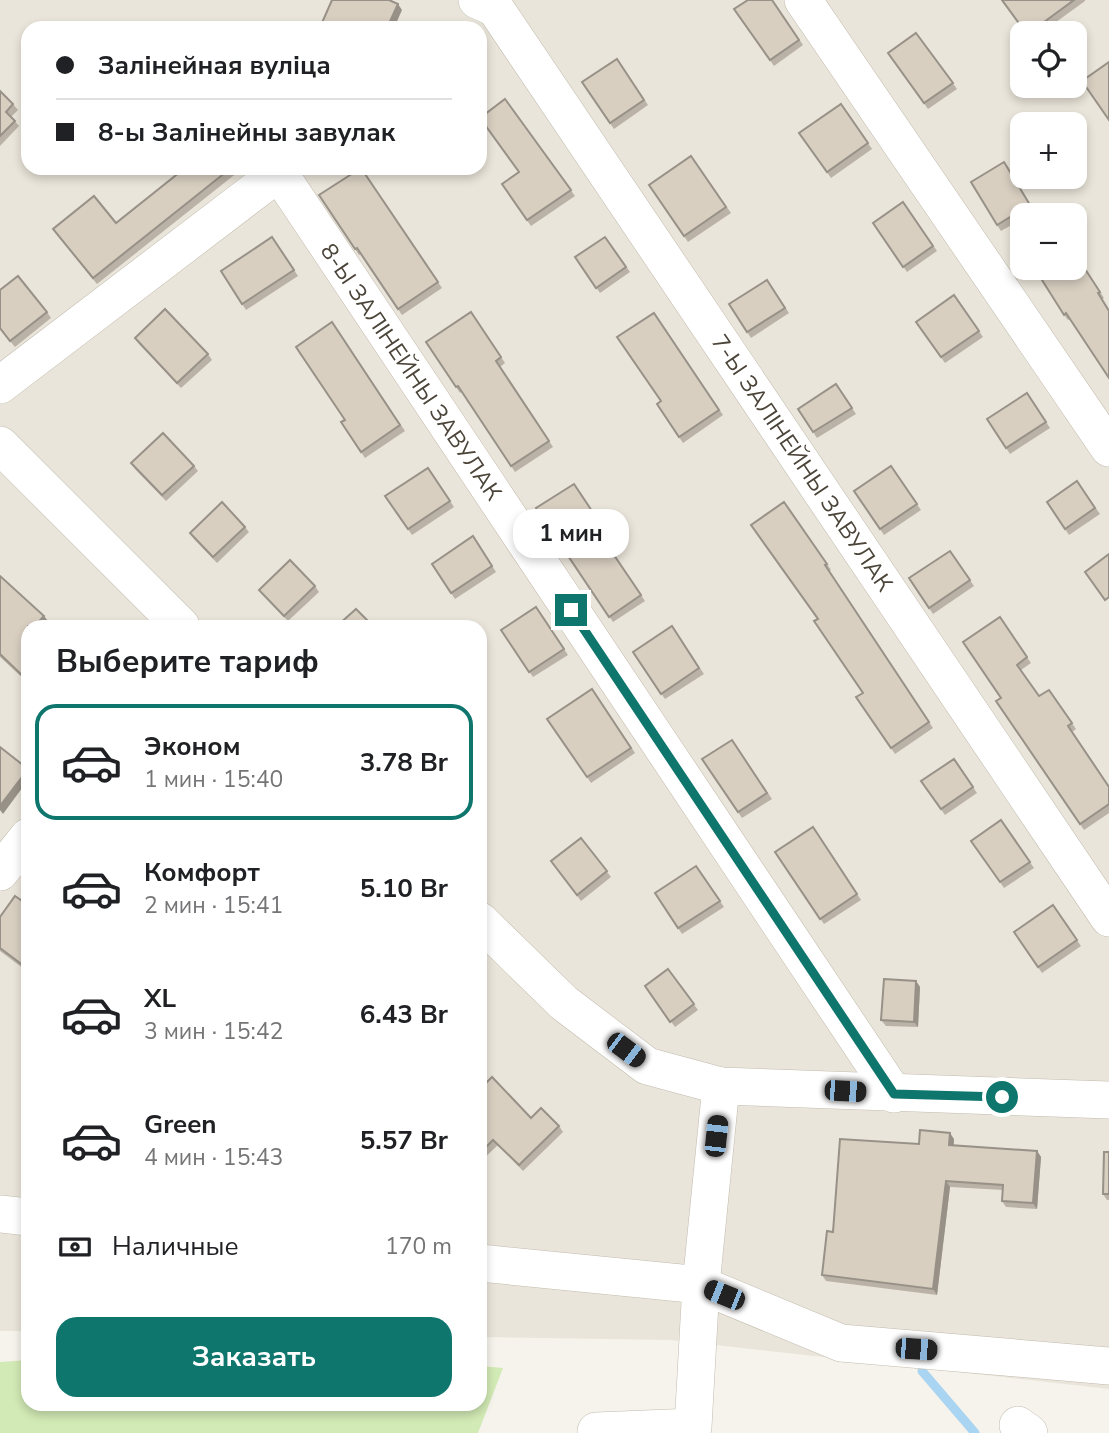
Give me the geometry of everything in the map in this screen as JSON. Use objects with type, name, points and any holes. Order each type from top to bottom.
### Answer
[{"type":"street","points":[[803,0],[1109,448]]},
{"type":"street","name":"7-Ы ЗАЛІНЕЙНЫ ЗАВУЛАК","points":[[487,9],[1109,918]]},
{"type":"street","points":[[0,385],[277,175]]},
{"type":"street","name":"8-Ы ЗАЛІНЕЙНЫ ЗАВУЛАК","points":[[285,175],[894,1094]]},
{"type":"street","points":[[0,445],[175,620]]},
{"type":"street","points":[[0,872],[21,846]]},
{"type":"street","points":[[487,928],[564,1003],[647,1066],[721,1086],[1109,1100]]},
{"type":"street","points":[[596,1431],[693,1427],[701,1285],[721,1086]]},
{"type":"street","points":[[487,1264],[701,1285],[841,1343],[1109,1366]]},
{"type":"shaded area","points":[[0,0],[1109,0],[1109,1389],[671,1340],[487,1337],[487,620],[21,620],[21,1331],[0,1331]]},
{"type":"green space","points":[[21,1360],[21,1411],[486,1411],[478,1433],[0,1433],[0,1362]]},
{"type":"green space","points":[[487,1367],[503,1368],[487,1410]]},
{"type":"building","points":[[332,0],[389,0],[398,4],[390,21],[323,21]]},
{"type":"building","points":[[748,0],[772,0],[799,40],[770,60],[734,9]]},
{"type":"building","points":[[1002,0],[1074,0],[1045,21],[1017,21]]},
{"type":"building","points":[[916,33],[953,83],[924,103],[888,53]]},
{"type":"building","points":[[617,59],[644,100],[610,123],[582,82]]},
{"type":"building","points":[[1109,62],[1109,120],[1087,88],[1087,77]]},
{"type":"building","points":[[0,91],[13,104],[6,112],[15,121],[0,136]]},
{"type":"building","points":[[505,99],[571,190],[527,220],[502,184],[519,172],[487,128],[487,113]]},
{"type":"building","points":[[841,104],[868,143],[827,172],[799,133]]},
{"type":"building","points":[[691,156],[726,207],[684,236],[649,185]]},
{"type":"building","points":[[1004,162],[1010,172],[1010,189],[1020,189],[1029,203],[1010,203],[1010,217],[997,225],[971,182]]},
{"type":"building","points":[[176,175],[222,175],[93,278],[53,229],[94,196],[116,223]]},
{"type":"building","points":[[350,175],[366,175],[438,282],[398,309],[319,195]]},
{"type":"building","points":[[903,202],[933,246],[903,267],[873,223]]},
{"type":"building","points":[[272,237],[294,270],[242,304],[221,271]]},
{"type":"building","points":[[605,237],[626,267],[596,288],[575,257]]},
{"type":"building","points":[[1087,272],[1109,311],[1109,378],[1066,313],[1064,315],[1042,280],[1087,280]]},
{"type":"building","points":[[18,276],[47,312],[10,341],[0,328],[0,290]]},
{"type":"building","points":[[767,280],[785,308],[747,332],[729,304]]},
{"type":"building","points":[[954,295],[979,331],[941,357],[916,322]]},
{"type":"building","points":[[165,309],[208,354],[177,383],[135,338]]},
{"type":"building","points":[[471,312],[501,357],[496,361],[549,441],[511,466],[426,342]]},
{"type":"building","points":[[654,313],[719,410],[679,437],[657,404],[661,401],[617,337]]},
{"type":"building","points":[[332,322],[400,425],[361,452],[341,422],[345,420],[296,347]]},
{"type":"building","points":[[836,384],[852,408],[813,432],[798,409]]},
{"type":"building","points":[[1027,393],[1046,422],[1006,448],[987,419]]},
{"type":"building","points":[[163,433],[194,466],[162,495],[131,463]]},
{"type":"building","points":[[891,466],[917,504],[880,529],[854,491]]},
{"type":"building","points":[[428,468],[450,501],[408,529],[385,496]]},
{"type":"building","points":[[1077,481],[1095,508],[1065,529],[1047,502]]},
{"type":"building","points":[[574,484],[598,520],[593,524],[641,595],[609,617],[536,508]]},
{"type":"building","points":[[222,502],[245,527],[213,557],[190,533]]},
{"type":"building","points":[[784,502],[929,722],[891,748],[856,697],[863,693],[814,621],[818,619],[751,525]]},
{"type":"building","points":[[473,536],[492,566],[451,593],[432,564]]},
{"type":"building","points":[[950,551],[970,580],[929,608],[909,578]]},
{"type":"building","points":[[1109,554],[1109,597],[1105,600],[1085,572]]},
{"type":"building","points":[[290,560],[315,586],[284,616],[259,590]]},
{"type":"building","points":[[0,576],[44,616],[40,620],[21,620],[21,674],[0,654]]},
{"type":"building","points":[[536,607],[564,649],[529,672],[501,630]]},
{"type":"building","points":[[356,609],[367,620],[344,620]]},
{"type":"building","points":[[1000,617],[1027,657],[1017,665],[1039,696],[1049,690],[1072,723],[1068,726],[1109,787],[1109,804],[1080,824],[996,701],[1001,698],[963,642]]},
{"type":"building","points":[[672,626],[699,668],[661,694],[633,652]]},
{"type":"building","points":[[592,689],[631,748],[587,777],[547,719]]},
{"type":"building","points":[[732,740],[767,793],[738,812],[702,759]]},
{"type":"building","points":[[0,747],[21,764],[21,778],[0,806]]},
{"type":"building","points":[[954,759],[973,787],[941,809],[921,781]]},
{"type":"building","points":[[1001,820],[1030,862],[1000,882],[971,841]]},
{"type":"building","points":[[813,827],[857,894],[820,919],[775,852]]},
{"type":"building","points":[[581,838],[607,871],[577,895],[551,861]]},
{"type":"building","points":[[696,866],[720,901],[678,928],[655,893]]},
{"type":"building","points":[[15,896],[21,900],[21,964],[0,948],[0,917]]},
{"type":"building","points":[[1053,905],[1077,940],[1038,967],[1014,932]]},
{"type":"building","points":[[668,969],[694,1004],[670,1022],[645,986]]},
{"type":"building","points":[[884,979],[916,981],[914,1022],[881,1020]]},
{"type":"building","points":[[492,1077],[531,1118],[541,1108],[559,1126],[519,1165],[493,1140],[487,1146],[487,1082]]},
{"type":"building","points":[[920,1130],[950,1133],[949,1145],[1037,1151],[1033,1203],[1002,1201],[1003,1185],[946,1181],[933,1289],[822,1275],[827,1231],[833,1232],[840,1139],[919,1144]]},
{"type":"building","points":[[1104,1152],[1109,1152],[1109,1194],[1103,1194]]},
{"type":"waterway","points":[[922,1371],[975,1433]]},
{"type":"route","points":[[571,610],[894,1094],[1002,1097]]}]
